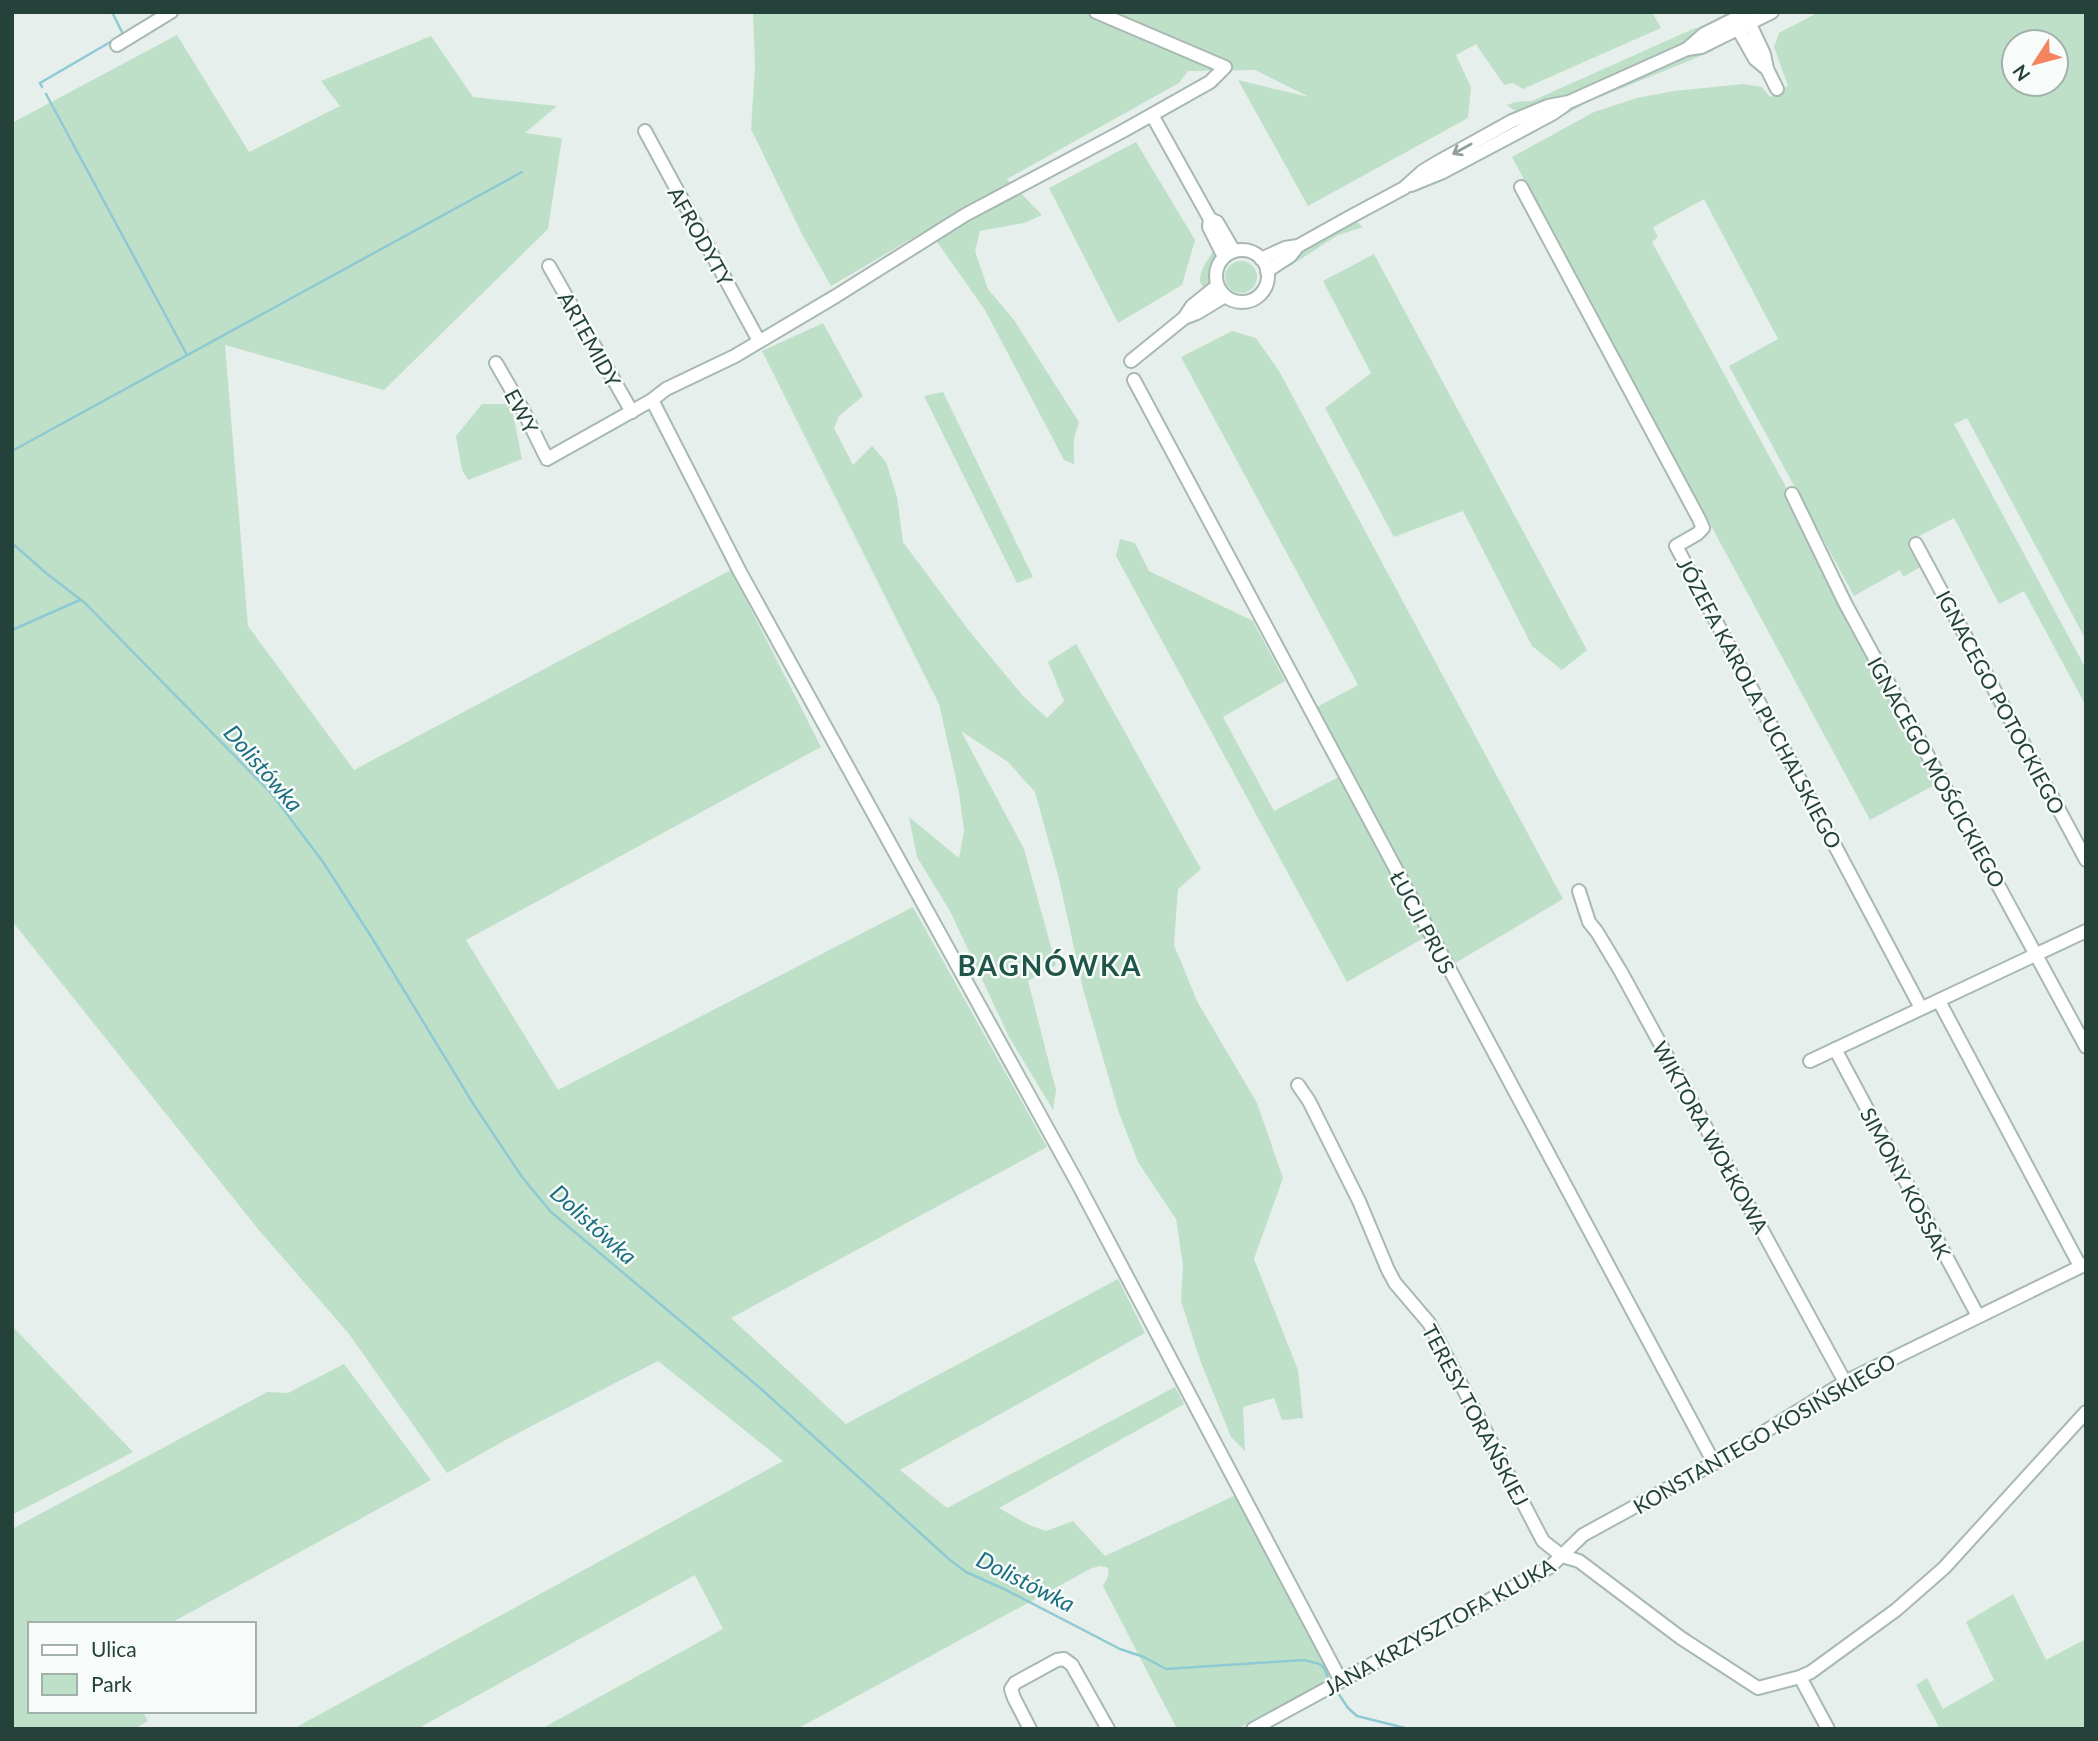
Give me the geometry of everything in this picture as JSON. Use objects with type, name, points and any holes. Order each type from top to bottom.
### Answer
[{"type":"street","points":[[117,45],[171,12]]},
{"type":"street","points":[[632,412],[666,389],[736,356],[965,215],[1210,82],[1225,67],[1096,12]]},
{"type":"street","points":[[1264,265],[1290,256],[1298,246],[1404,188],[1428,180],[1510,129],[1552,114],[1569,102],[1687,49],[1696,39],[1743,20],[1772,12]]},
{"type":"street","points":[[1743,20],[1755,59],[1767,69],[1777,89]]},
{"type":"street","points":[[1152,115],[1210,219],[1209,227],[1229,254]]},
{"type":"street","name":"AFRODYTY","points":[[645,131],[759,341]]},
{"type":"street","name":"JÓZEFA KAROLA PUCHALSKIEGO","points":[[1521,187],[1703,528],[1698,534],[1676,546],[1921,1008]]},
{"type":"street","points":[[1249,251],[1264,265],[1266,284],[1255,298],[1240,302],[1221,291],[1216,270],[1229,254],[1249,251]]},
{"type":"street","name":"ARTEMIDY","points":[[549,266],[632,412]]},
{"type":"street","points":[[1131,361],[1184,318],[1192,306],[1221,291]]},
{"type":"street","name":"EWY","points":[[496,363],[547,459],[632,412]]},
{"type":"street","name":"ŁUCJI PRUS","points":[[1134,380],[1714,1463]]},
{"type":"street","points":[[652,400],[740,572],[1078,1184],[1341,1681]]},
{"type":"street","name":"IGNACEGO MOŚCICKIEGO","points":[[1792,494],[1845,603],[2086,1047]]},
{"type":"street","name":"IGNACEGO POTOCKIEGO","points":[[1916,544],[2086,860]]},
{"type":"street","name":"WIKTORA WOŁKOWA","points":[[1579,891],[1589,922],[1621,972],[1844,1382]]},
{"type":"street","points":[[1810,1061],[2086,931]]},
{"type":"street","points":[[1939,1001],[2083,1265]]},
{"type":"street","name":"SIMONY KOSSAK","points":[[1835,1049],[1978,1316]]},
{"type":"street","name":"TERESY TORAŃSKIEJ","points":[[1298,1085],[1309,1101],[1359,1201],[1395,1283],[1429,1323],[1544,1541],[1562,1556]]},
{"type":"street","name":"KONSTANTEGO KOSIŃSKIEGO","points":[[1562,1556],[1583,1535],[1714,1463],[1844,1382],[2083,1265]]},
{"type":"street","name":"JANA KRZYSZTOFA KLUKA","points":[[1253,1729],[1550,1567],[1562,1556],[1579,1561],[1681,1638],[1752,1685],[1763,1688],[1800,1677],[1881,1622],[1944,1568],[2086,1412]]},
{"type":"street","points":[[1030,1729],[1011,1689],[1014,1683],[1057,1660],[1064,1659],[1072,1665],[1108,1729]]},
{"type":"street","points":[[1800,1677],[1828,1729]]},
{"type":"green space","points":[[753,12],[1652,12],[1661,28],[1523,89],[1513,83],[1504,85],[1476,44],[1456,55],[1471,87],[1468,118],[1308,206],[1238,80],[1309,97],[1255,70],[1188,71],[1179,83],[1007,179],[1042,215],[1024,223],[980,231],[975,251],[988,289],[1014,320],[1079,422],[1074,439],[1074,464],[1064,460],[985,310],[928,229],[831,286],[802,234],[751,129],[755,67]]},
{"type":"green space","points":[[1819,12],[2086,12],[2086,640],[1967,418],[1954,424],[2086,669],[2086,706],[2024,591],[1999,604],[1954,518],[1911,540],[1924,565],[1903,577],[1900,570],[1854,596],[1729,366],[1778,339],[1704,199],[1653,227],[1658,237],[1652,242],[1798,509],[1938,783],[1870,820],[1512,157],[1594,112],[1637,98],[1743,84],[1762,87],[1770,97],[1788,86],[1774,47],[1779,33]]},
{"type":"green space","points":[[1695,28],[1703,31],[1677,47],[1582,90],[1526,111],[1514,110],[1507,105],[1532,101]]},
{"type":"green space","points":[[177,35],[249,152],[340,106],[321,81],[431,36],[473,97],[557,106],[525,133],[562,138],[548,229],[384,390],[225,345],[248,626],[354,770],[731,570],[821,747],[466,940],[558,1090],[913,907],[1047,1147],[731,1318],[846,1424],[1118,1279],[1145,1333],[900,1470],[947,1508],[1175,1387],[1184,1404],[999,1508],[1046,1531],[1073,1521],[1105,1556],[1236,1495],[1336,1675],[1237,1729],[1177,1729],[1103,1586],[1108,1575],[1107,1567],[1099,1566],[797,1729],[541,1729],[723,1629],[695,1575],[417,1729],[293,1729],[783,1461],[658,1361],[447,1473],[349,1334],[258,1229],[12,921],[12,123]]},
{"type":"green space","points":[[1711,47],[1713,51],[1588,102],[1486,158],[1487,154],[1589,99]]},
{"type":"green space","points":[[1136,142],[1195,240],[1182,285],[1118,323],[1049,188]]},
{"type":"green space","points":[[1357,222],[1363,227],[1338,235],[1290,266],[1287,262],[1317,242]]},
{"type":"green space","points":[[1216,248],[1214,270],[1205,290],[1200,277]]},
{"type":"green space","points":[[1374,254],[1587,650],[1562,670],[1532,646],[1463,511],[1394,537],[1325,408],[1371,373],[1323,281]]},
{"type":"green space","points":[[1241,261],[1253,265],[1257,277],[1253,289],[1241,293],[1229,289],[1225,277],[1229,265]]},
{"type":"green space","points":[[823,323],[863,396],[839,416],[834,428],[853,465],[872,446],[886,462],[897,497],[903,542],[970,632],[1023,696],[1047,718],[1064,701],[1048,662],[1076,644],[1201,869],[1178,889],[1174,945],[1197,1001],[1257,1103],[1283,1178],[1254,1259],[1298,1370],[1303,1418],[1282,1420],[1274,1398],[1243,1407],[1245,1451],[1231,1437],[1200,1360],[1181,1301],[1183,1265],[1176,1219],[1138,1162],[1119,1113],[1083,989],[1059,879],[1035,792],[1008,762],[961,731],[1024,849],[1056,965],[1028,981],[1056,1090],[1053,1110],[1009,1037],[951,913],[917,857],[909,817],[959,858],[964,831],[959,792],[939,704],[762,351]]},
{"type":"green space","points":[[1232,331],[1256,338],[1279,371],[1563,899],[1447,968],[1429,935],[1347,982],[1116,556],[1120,539],[1135,543],[1149,571],[1253,621],[1285,681],[1223,717],[1274,811],[1350,771],[1317,707],[1358,685],[1181,357]]},
{"type":"green space","points":[[943,392],[1033,577],[1017,583],[924,396]]},
{"type":"green space","points":[[482,404],[511,404],[522,459],[468,480],[462,470],[456,436]]},
{"type":"green space","points":[[12,1326],[133,1452],[12,1515]]},
{"type":"green space","points":[[344,1364],[431,1480],[173,1622],[28,1622],[28,1713],[143,1713],[148,1721],[134,1729],[12,1729],[12,1529],[267,1392],[288,1393]]},
{"type":"green space","points":[[2013,1594],[2046,1660],[2086,1639],[2086,1729],[1940,1729],[1916,1685],[1927,1678],[1943,1709],[1994,1680],[1966,1622]]},
{"type":"waterway","points":[[112,12],[123,34],[120,36]]},
{"type":"waterway","points":[[42,87],[40,83],[112,41]]},
{"type":"waterway","points":[[46,94],[187,355]]},
{"type":"waterway","points":[[12,451],[522,172]]},
{"type":"waterway","name":"Dolistówka","points":[[12,543],[85,603],[271,793],[323,862],[474,1105],[522,1177],[551,1212],[760,1388],[950,1560],[966,1572],[1166,1669],[1304,1660],[1322,1666],[1328,1678]]},
{"type":"waterway","points":[[12,630],[80,600]]},
{"type":"waterway","name":"Dolistówka","points":[[1336,1690],[1357,1716],[1409,1729]]},
{"type":"district","name":"BAGNÓWKA","points":[[1050,965]]}]
